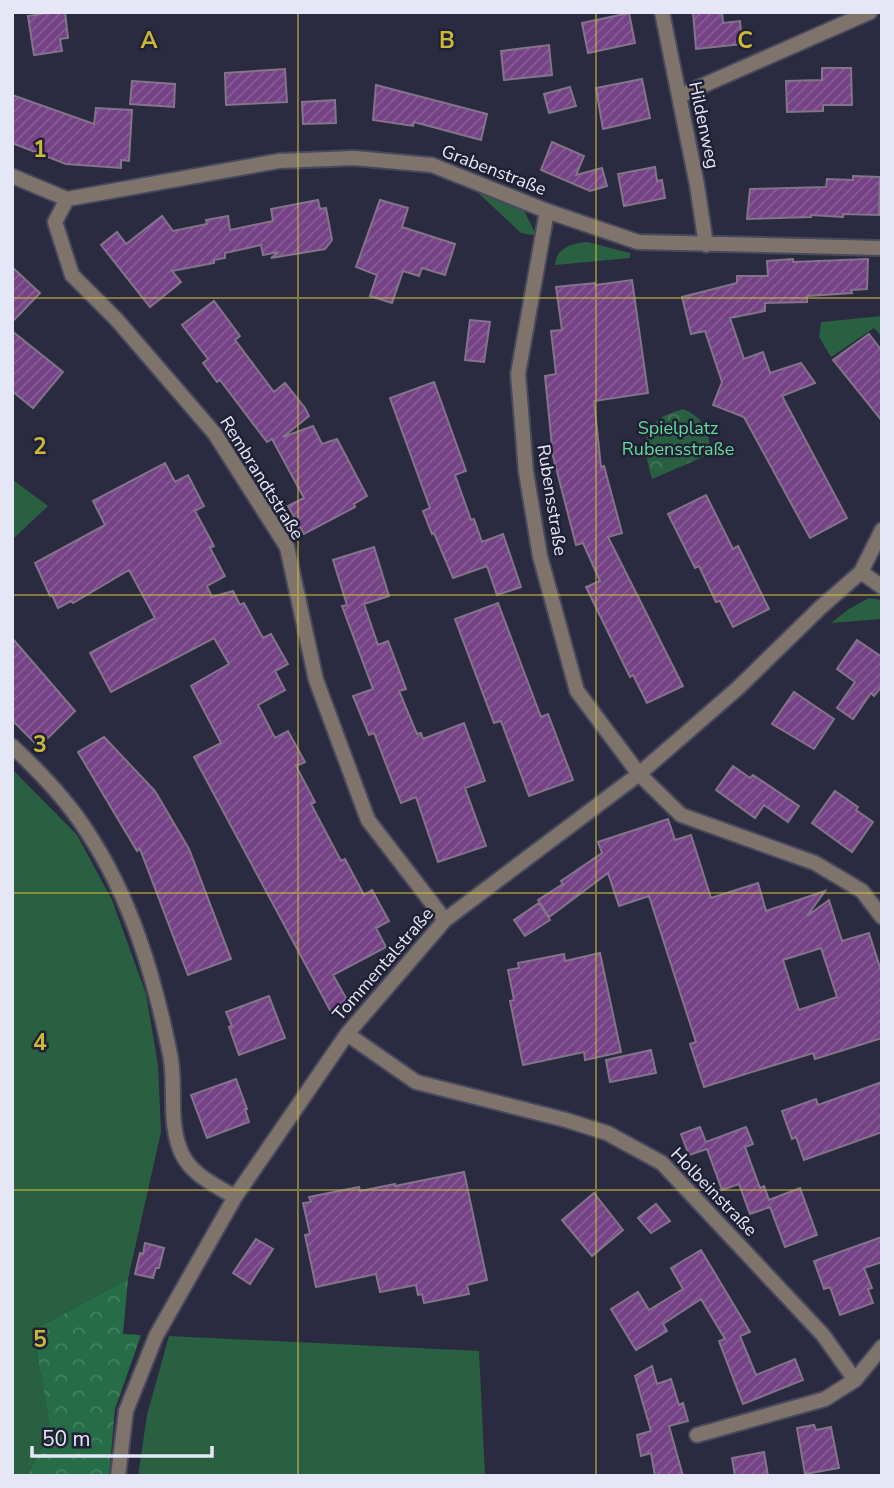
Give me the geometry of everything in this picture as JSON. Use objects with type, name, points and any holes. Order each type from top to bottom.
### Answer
[{"type":"street","name":"Hildenweg","points":[[662,12],[697,185],[706,245]]},
{"type":"street","points":[[679,96],[870,12]]},
{"type":"street","name":"Grabenstraße","points":[[67,199],[279,161],[354,158],[432,165],[547,211],[638,242],[882,248]]},
{"type":"street","points":[[12,176],[67,199]]},
{"type":"street","name":"Rembrandtstraße","points":[[67,199],[55,222],[72,275],[117,320],[215,434],[287,547],[316,680],[368,820],[445,920]]},
{"type":"street","name":"Rubensstraße","points":[[547,211],[518,374],[526,472],[540,556],[577,691],[639,774]]},
{"type":"street","name":"Tommentalstraße","points":[[118,1476],[126,1412],[156,1336],[235,1196],[347,1034],[445,920],[639,774],[738,688],[861,572],[882,530]]},
{"type":"street","points":[[861,572],[882,587]]},
{"type":"street","points":[[12,746],[36,769],[86,830],[123,895],[157,991],[172,1061],[173,1127],[182,1155],[200,1177],[235,1196]]},
{"type":"street","points":[[639,774],[681,815],[814,863],[862,891],[882,917]]},
{"type":"street","name":"Holbeinstraße","points":[[347,1034],[416,1082],[587,1126],[607,1133],[662,1163],[823,1335],[855,1380]]},
{"type":"street","points":[[697,1436],[825,1399],[855,1380],[882,1347]]},
{"type":"green space","points":[[474,189],[524,211],[537,236],[521,233]]},
{"type":"green space","points":[[587,242],[630,253],[630,258],[555,265],[558,254],[566,247]]},
{"type":"green space","points":[[882,316],[882,337],[874,328],[831,357],[819,337],[821,322]]},
{"type":"green space","name":"Spielplatz Rubensstraße","points":[[683,409],[701,421],[709,439],[710,454],[652,479],[646,454],[648,434],[659,419]]},
{"type":"green space","points":[[12,479],[48,506],[12,540]]},
{"type":"green space","points":[[869,598],[882,600],[882,619],[831,623],[849,609]]},
{"type":"green space","points":[[12,769],[77,835],[112,900],[146,994],[158,1065],[161,1132],[128,1279],[33,1330],[50,1430],[27,1476],[12,1476]]},
{"type":"green space","points":[[128,1279],[123,1334],[141,1335],[115,1409],[109,1476],[27,1476],[50,1430],[33,1330]]},
{"type":"green space","points":[[169,1336],[479,1351],[485,1476],[138,1476],[147,1415]]},
{"type":"building","points":[[65,12],[68,38],[60,39],[62,51],[34,55],[28,16]]},
{"type":"building","points":[[693,12],[722,12],[723,23],[740,21],[742,44],[696,49]]},
{"type":"building","points":[[629,13],[635,43],[588,53],[582,23]]},
{"type":"building","points":[[549,45],[552,75],[504,80],[501,51]]},
{"type":"building","points":[[822,68],[851,68],[852,105],[823,105],[823,111],[787,112],[786,81],[822,80]]},
{"type":"building","points":[[285,69],[287,102],[226,105],[225,73]]},
{"type":"building","points":[[642,79],[650,118],[603,129],[596,88]]},
{"type":"building","points":[[132,81],[175,84],[174,107],[130,104]]},
{"type":"building","points":[[376,85],[487,114],[481,140],[414,122],[413,126],[373,120]]},
{"type":"building","points":[[570,87],[576,106],[549,113],[544,94]]},
{"type":"building","points":[[12,95],[94,124],[96,108],[132,110],[129,161],[121,160],[121,168],[66,164],[12,143]]},
{"type":"building","points":[[335,100],[336,123],[303,124],[302,102]]},
{"type":"building","points":[[552,142],[584,156],[576,175],[602,168],[607,186],[590,191],[541,170]]},
{"type":"building","points":[[655,167],[657,181],[662,180],[665,198],[624,206],[618,174]]},
{"type":"building","points":[[853,176],[880,177],[879,215],[747,219],[750,189],[826,187],[827,179],[853,180]]},
{"type":"building","points":[[318,200],[320,209],[326,208],[332,240],[325,249],[271,258],[279,252],[263,255],[261,245],[225,253],[225,258],[214,260],[214,263],[172,271],[181,282],[150,307],[101,245],[117,232],[126,244],[162,216],[173,231],[207,224],[206,220],[228,216],[230,230],[273,221],[271,209]]},
{"type":"building","points":[[380,200],[408,208],[402,227],[455,244],[445,275],[422,268],[419,276],[403,271],[392,303],[370,296],[377,275],[356,267]]},
{"type":"building","points":[[793,259],[793,262],[868,259],[867,289],[851,290],[852,293],[807,296],[807,302],[765,303],[765,311],[730,318],[744,359],[763,352],[770,373],[801,363],[815,383],[782,396],[847,518],[810,538],[744,417],[713,405],[722,382],[705,331],[691,334],[682,297],[737,283],[737,276],[768,276],[767,261]]},
{"type":"building","points":[[12,267],[40,293],[12,322]]},
{"type":"building","points":[[632,280],[648,393],[594,401],[601,467],[604,466],[622,533],[608,537],[683,686],[647,703],[633,675],[630,677],[586,587],[600,581],[583,543],[576,545],[553,456],[545,376],[556,374],[551,331],[562,330],[556,287]]},
{"type":"building","points":[[214,301],[240,336],[235,340],[274,392],[285,383],[305,408],[309,416],[283,437],[313,426],[322,444],[337,439],[367,496],[354,504],[355,507],[304,534],[288,506],[304,498],[272,439],[267,442],[220,380],[217,382],[203,363],[208,359],[182,325]]},
{"type":"building","points":[[470,320],[490,322],[484,362],[465,360]]},
{"type":"building","points":[[12,331],[63,372],[33,408],[12,391]]},
{"type":"building","points":[[869,334],[882,351],[882,421],[833,360]]},
{"type":"building","points":[[434,382],[466,471],[455,475],[471,520],[474,519],[482,542],[503,534],[521,587],[497,595],[487,566],[453,578],[434,533],[432,534],[423,511],[430,508],[390,398]]},
{"type":"building","points":[[165,463],[175,482],[188,475],[204,506],[195,511],[214,546],[210,548],[225,576],[207,586],[212,597],[233,591],[240,605],[244,603],[263,638],[271,634],[288,664],[275,671],[285,690],[258,705],[275,738],[288,731],[305,762],[296,766],[315,802],[311,804],[341,861],[345,859],[364,895],[372,890],[389,921],[376,928],[386,947],[333,975],[350,1005],[332,1014],[194,757],[221,743],[191,686],[229,664],[214,638],[111,692],[90,653],[155,618],[129,570],[73,603],[71,601],[58,608],[35,563],[105,525],[93,501]]},
{"type":"building","points":[[706,495],[733,549],[738,546],[769,609],[733,627],[720,601],[716,602],[699,566],[695,568],[668,514]]},
{"type":"building","points":[[374,547],[389,596],[364,604],[378,645],[388,641],[406,689],[399,691],[417,734],[421,733],[423,739],[464,723],[485,781],[465,788],[486,846],[438,862],[416,797],[401,803],[374,733],[369,735],[353,696],[373,689],[342,606],[347,605],[333,560]]},
{"type":"building","points":[[498,603],[541,717],[548,714],[573,780],[529,796],[501,721],[494,723],[455,619]]},
{"type":"building","points":[[12,638],[75,711],[37,745],[12,720]]},
{"type":"building","points":[[857,640],[882,657],[882,686],[874,696],[871,693],[853,719],[837,708],[855,682],[837,669]]},
{"type":"building","points":[[794,692],[834,719],[814,749],[772,724]]},
{"type":"building","points":[[104,737],[155,791],[189,849],[231,959],[188,975],[140,849],[137,851],[78,752]]},
{"type":"building","points":[[733,766],[750,778],[753,775],[799,806],[788,822],[764,805],[755,818],[716,790]]},
{"type":"building","points":[[835,791],[858,807],[856,810],[873,822],[852,852],[812,823]]},
{"type":"building","points":[[668,819],[675,840],[691,835],[711,898],[758,883],[766,911],[825,891],[807,916],[829,900],[842,941],[869,933],[882,974],[882,1038],[815,1059],[813,1053],[704,1087],[690,1044],[696,1042],[649,896],[619,906],[608,873],[549,917],[538,900],[602,853],[598,842]],"holes":[[[821,948],[837,997],[799,1010],[783,960]]]},
{"type":"building","points":[[539,903],[550,920],[525,936],[514,920]]},
{"type":"building","points":[[600,953],[621,1052],[585,1060],[584,1052],[523,1065],[510,1001],[514,1000],[508,970],[519,968],[518,963],[564,954],[565,961]]},
{"type":"building","points":[[269,996],[285,1038],[239,1055],[226,1012]]},
{"type":"building","points":[[651,1050],[656,1073],[610,1082],[606,1060]]},
{"type":"building","points":[[236,1079],[249,1122],[207,1138],[191,1095]]},
{"type":"building","points":[[882,1082],[882,1132],[804,1160],[796,1137],[792,1139],[782,1111],[816,1099],[818,1105]]},
{"type":"building","points":[[700,1127],[706,1142],[746,1127],[753,1144],[745,1147],[760,1188],[764,1186],[769,1200],[800,1188],[817,1235],[785,1247],[770,1207],[750,1214],[739,1184],[722,1190],[707,1149],[689,1155],[681,1134]]},
{"type":"building","points":[[464,1172],[487,1280],[467,1285],[469,1294],[424,1303],[422,1294],[418,1295],[416,1285],[380,1292],[376,1274],[316,1287],[305,1235],[310,1234],[303,1203],[311,1202],[309,1197],[359,1187],[360,1191],[395,1186]]},
{"type":"building","points":[[594,1193],[623,1230],[592,1256],[562,1220]]},
{"type":"building","points":[[656,1204],[670,1221],[651,1233],[638,1218]]},
{"type":"building","points":[[882,1237],[882,1262],[864,1268],[872,1288],[868,1289],[873,1303],[840,1315],[830,1287],[824,1289],[814,1261]]},
{"type":"building","points":[[256,1239],[273,1249],[250,1284],[233,1273]]},
{"type":"building","points":[[145,1243],[164,1248],[159,1268],[156,1268],[153,1278],[135,1274]]},
{"type":"building","points":[[701,1250],[750,1332],[740,1336],[756,1375],[795,1359],[803,1380],[743,1404],[719,1341],[725,1339],[701,1299],[663,1324],[667,1331],[636,1350],[611,1309],[638,1292],[649,1310],[683,1289],[671,1268]]},
{"type":"building","points":[[652,1366],[657,1384],[671,1379],[679,1405],[683,1403],[688,1421],[669,1426],[683,1476],[655,1476],[651,1453],[641,1456],[637,1435],[651,1431],[635,1376]]},
{"type":"building","points":[[814,1425],[816,1430],[831,1427],[839,1468],[805,1474],[797,1428]]},
{"type":"building","points":[[764,1452],[768,1476],[735,1476],[732,1458]]}]
